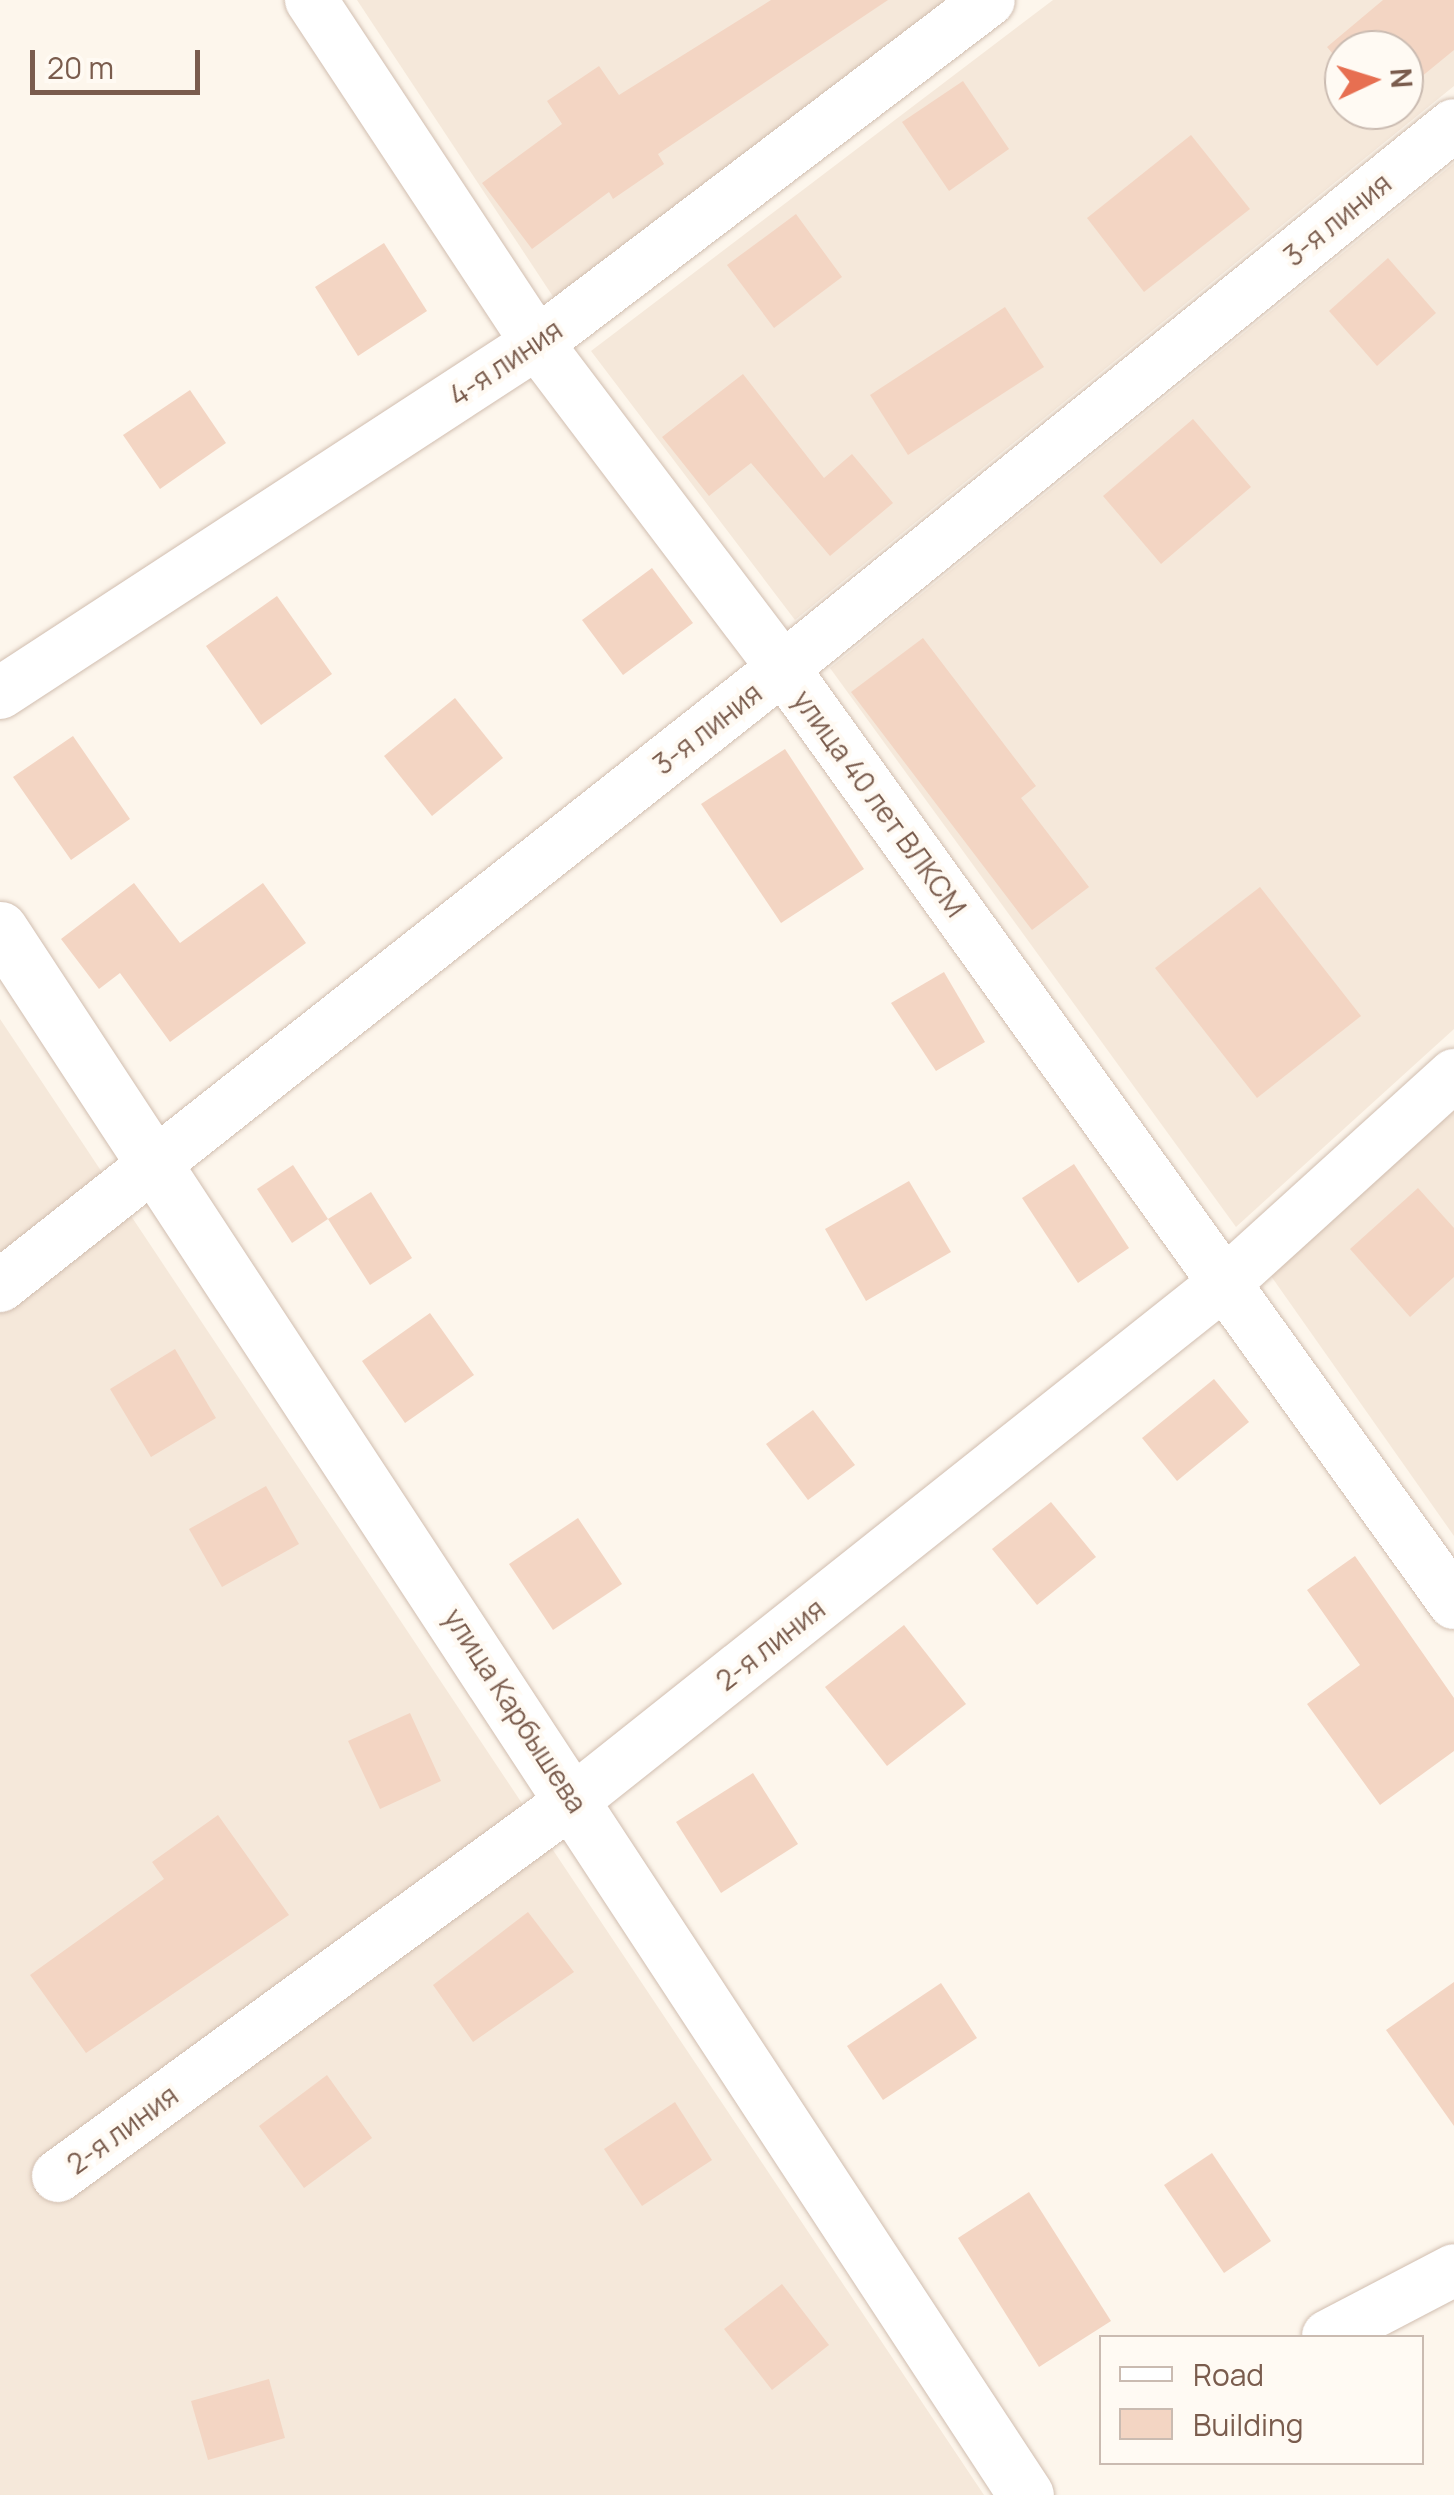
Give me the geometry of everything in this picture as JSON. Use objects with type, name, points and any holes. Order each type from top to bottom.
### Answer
[{"type":"street","name":"улица 40 лет ВЛКСМ","points":[[311,0],[537,343],[783,668],[1227,1281],[1454,1603]]},
{"type":"street","name":"4-я линия","points":[[0,693],[537,343],[989,0]]},
{"type":"street","name":"3-я линия","points":[[0,1286],[783,668],[1454,125]]},
{"type":"street","name":"улица Карбышева","points":[[0,929],[575,1799],[1026,2495]]},
{"type":"street","name":"2-я линия","points":[[58,2176],[575,1799],[1227,1281],[1454,1075]]},
{"type":"street","points":[[1330,2335],[1454,2270]]},
{"type":"shaded area","points":[[357,0],[947,0],[554,298]]},
{"type":"shaded area","points":[[1053,0],[1454,0],[1454,86],[1424,110],[1424,30],[1324,30],[1324,130],[1400,130],[795,620],[591,351]]},
{"type":"shaded area","points":[[1454,163],[1454,1029],[1236,1227],[830,668]]},
{"type":"shaded area","points":[[0,1019],[561,1862],[984,2495],[0,2495]]},
{"type":"shaded area","points":[[1454,1110],[1454,1536],[1271,1276]]},
{"type":"building","points":[[771,0],[888,0],[658,154],[664,164],[613,199],[609,192],[532,249],[482,183],[562,124],[547,101],[599,66],[619,95]]},
{"type":"building","points":[[1383,0],[1454,0],[1454,50],[1424,75],[1424,30],[1347,30]]},
{"type":"building","points":[[963,81],[1009,149],[949,191],[902,122]]},
{"type":"building","points":[[1191,135],[1250,209],[1144,292],[1087,218]]},
{"type":"building","points":[[796,214],[842,277],[774,328],[727,265]]},
{"type":"building","points":[[384,243],[427,311],[358,356],[315,287]]},
{"type":"building","points":[[1388,258],[1436,313],[1377,366],[1329,311]]},
{"type":"building","points":[[1005,307],[1044,367],[908,455],[870,395]]},
{"type":"building","points":[[743,374],[824,478],[852,454],[893,503],[830,556],[751,463],[709,496],[662,437]]},
{"type":"building","points":[[190,390],[226,443],[160,489],[123,435]]},
{"type":"building","points":[[1193,419],[1251,487],[1161,564],[1103,496]]},
{"type":"building","points":[[652,568],[693,623],[623,675],[582,620]]},
{"type":"building","points":[[277,596],[332,674],[261,725],[206,646]]},
{"type":"building","points":[[923,638],[1036,786],[1021,798],[1089,887],[1032,930],[851,692]]},
{"type":"building","points":[[455,698],[503,758],[432,816],[384,756]]},
{"type":"building","points":[[73,736],[130,819],[71,860],[13,777]]},
{"type":"building","points":[[785,749],[864,869],[781,923],[701,804]]},
{"type":"building","points":[[134,883],[180,943],[263,883],[306,943],[170,1042],[120,973],[99,989],[61,939]]},
{"type":"building","points":[[1260,887],[1361,1016],[1257,1098],[1155,968]]},
{"type":"building","points":[[944,972],[985,1042],[936,1071],[891,1003]]},
{"type":"building","points":[[1074,1164],[1129,1248],[1078,1283],[1022,1198]]},
{"type":"building","points":[[293,1165],[328,1219],[292,1243],[257,1189]]},
{"type":"building","points":[[909,1181],[951,1252],[866,1301],[825,1229]]},
{"type":"building","points":[[1418,1188],[1454,1228],[1454,1277],[1410,1317],[1350,1249]]},
{"type":"building","points":[[371,1192],[412,1258],[370,1285],[328,1219]]},
{"type":"building","points":[[430,1313],[474,1375],[405,1423],[362,1361]]},
{"type":"building","points":[[175,1349],[216,1418],[151,1457],[110,1389]]},
{"type":"building","points":[[1214,1379],[1249,1422],[1177,1481],[1142,1438]]},
{"type":"building","points":[[813,1410],[855,1465],[808,1500],[766,1444]]},
{"type":"building","points":[[266,1486],[299,1544],[222,1587],[189,1529]]},
{"type":"building","points":[[1051,1502],[1096,1557],[1037,1605],[992,1549]]},
{"type":"building","points":[[578,1518],[622,1584],[553,1630],[509,1564]]},
{"type":"building","points":[[1355,1556],[1454,1698],[1454,1751],[1380,1805],[1307,1704],[1360,1665],[1307,1590]]},
{"type":"building","points":[[904,1625],[966,1704],[887,1766],[825,1687]]},
{"type":"building","points":[[410,1713],[441,1781],[380,1809],[348,1741]]},
{"type":"building","points":[[753,1773],[798,1844],[721,1893],[676,1822]]},
{"type":"building","points":[[218,1815],[289,1915],[86,2053],[30,1975],[164,1879],[152,1862]]},
{"type":"building","points":[[528,1912],[574,1972],[473,2042],[433,1985]]},
{"type":"building","points":[[1454,1982],[1454,2126],[1386,2030]]},
{"type":"building","points":[[941,1983],[977,2038],[883,2100],[847,2046]]},
{"type":"building","points":[[327,2075],[372,2138],[304,2188],[259,2126]]},
{"type":"building","points":[[675,2102],[712,2160],[642,2206],[604,2149]]},
{"type":"building","points":[[1212,2153],[1271,2241],[1224,2273],[1164,2185]]},
{"type":"building","points":[[1029,2192],[1111,2321],[1039,2367],[958,2238]]},
{"type":"building","points":[[782,2284],[829,2345],[772,2390],[724,2329]]},
{"type":"building","points":[[269,2379],[285,2438],[208,2460],[191,2401]]}]
